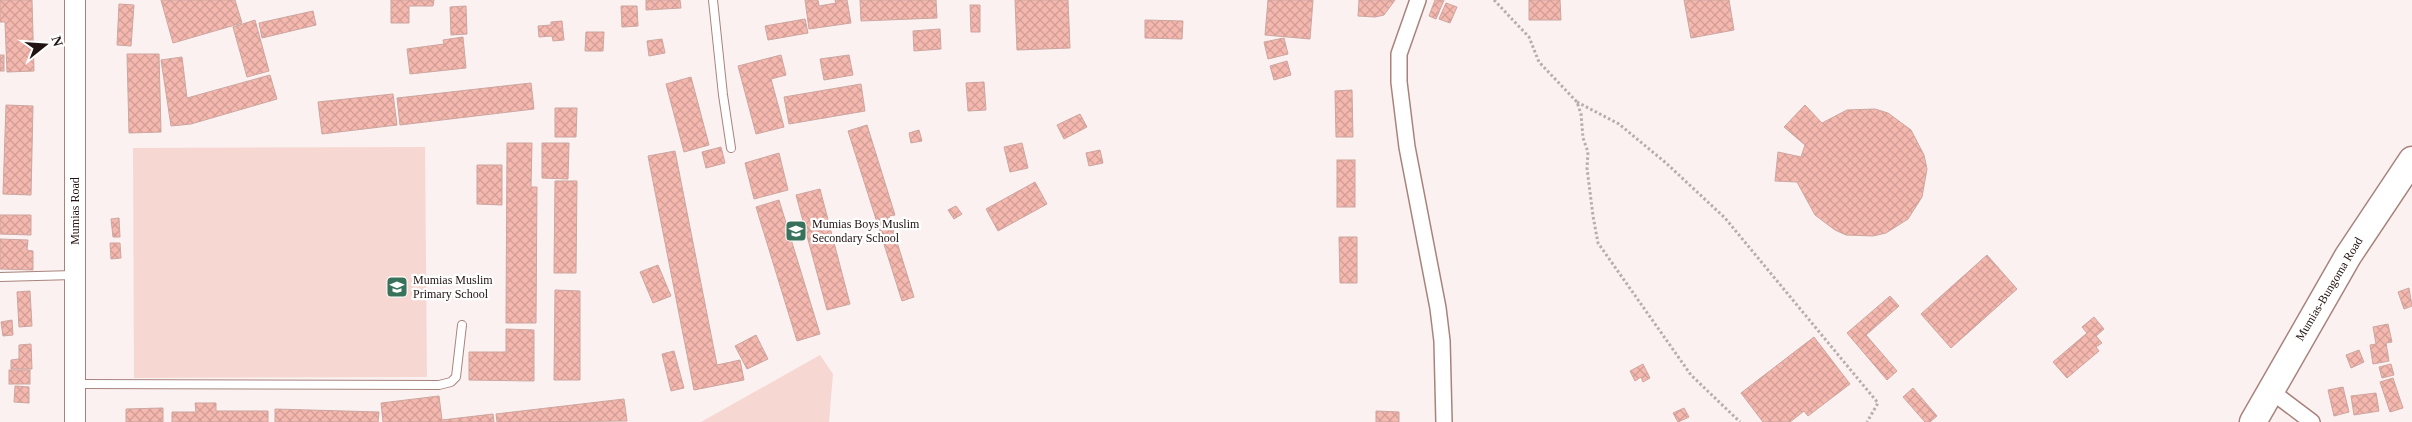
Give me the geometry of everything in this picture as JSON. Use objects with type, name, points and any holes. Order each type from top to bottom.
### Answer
[{"type":"highway","name":"Mumias-Bungoma Road","points":[[2253,422],[2348,256],[2412,160]]},
{"type":"street","name":"Mumias Road","points":[[75,0],[75,422]]},
{"type":"street","points":[[1418,0],[1399,54],[1399,82],[1406,147],[1438,308],[1442,341],[1444,422]]},
{"type":"street","points":[[2270,391],[2312,422]]},
{"type":"lane","points":[[713,0],[722,95],[731,148]]},
{"type":"lane","points":[[0,277],[76,275]]},
{"type":"lane","points":[[75,384],[439,385],[451,382],[456,377],[462,325]]},
{"type":"path","points":[[1494,0],[1529,37],[1540,62],[1577,102],[1619,124],[1666,163],[1725,218],[1878,403],[1867,422]]},
{"type":"path","points":[[1577,102],[1581,114],[1583,138],[1588,152],[1587,168],[1592,216],[1598,244],[1691,375],[1740,422]]},
{"type":"shaded area","points":[[425,147],[427,377],[134,378],[133,148]]},
{"type":"shaded area","points":[[820,355],[833,374],[829,422],[701,422]]},
{"type":"building","points":[[0,0],[32,0],[34,71],[7,72],[5,22],[0,22]]},
{"type":"building","points":[[161,0],[235,0],[242,23],[173,43]]},
{"type":"building","points":[[391,0],[434,0],[433,6],[409,6],[409,23],[391,23]]},
{"type":"building","points":[[646,0],[680,0],[681,8],[646,10]]},
{"type":"building","points":[[805,0],[818,0],[819,6],[836,3],[835,0],[847,0],[851,23],[809,29]]},
{"type":"building","points":[[860,0],[936,0],[937,18],[861,21]]},
{"type":"building","points":[[1015,0],[1068,0],[1070,48],[1017,50]]},
{"type":"building","points":[[1268,0],[1313,0],[1310,39],[1265,35]]},
{"type":"building","points":[[1359,0],[1395,0],[1384,15],[1375,17],[1358,16]]},
{"type":"building","points":[[1435,0],[1444,0],[1436,19],[1429,16]]},
{"type":"building","points":[[1529,0],[1560,0],[1561,20],[1529,20]]},
{"type":"building","points":[[1684,0],[1729,0],[1734,30],[1691,38]]},
{"type":"building","points":[[1446,3],[1457,7],[1450,23],[1439,19]]},
{"type":"building","points":[[119,4],[134,5],[131,46],[117,45]]},
{"type":"building","points":[[970,5],[980,5],[980,32],[971,32]]},
{"type":"building","points":[[466,6],[467,34],[451,35],[450,7]]},
{"type":"building","points":[[621,6],[637,6],[638,26],[622,27]]},
{"type":"building","points":[[313,11],[316,25],[262,38],[259,23]]},
{"type":"building","points":[[805,19],[808,33],[768,40],[765,26]]},
{"type":"building","points":[[255,20],[269,71],[247,77],[233,27]]},
{"type":"building","points":[[1145,20],[1183,21],[1182,39],[1145,38]]},
{"type":"building","points":[[562,21],[564,40],[553,41],[552,36],[539,37],[538,26],[551,25],[551,22]]},
{"type":"building","points":[[940,29],[941,49],[914,51],[913,31]]},
{"type":"building","points":[[586,32],[604,32],[603,51],[585,51]]},
{"type":"building","points":[[463,37],[466,68],[410,74],[407,49],[444,44],[443,40]]},
{"type":"building","points":[[1284,38],[1288,54],[1268,59],[1264,42]]},
{"type":"building","points":[[662,39],[665,53],[649,56],[647,41]]},
{"type":"building","points":[[127,54],[159,54],[161,132],[129,133]]},
{"type":"building","points":[[0,55],[4,55],[4,71],[0,71]]},
{"type":"building","points":[[781,55],[786,75],[771,79],[784,127],[756,134],[738,66]]},
{"type":"building","points":[[849,55],[853,75],[824,80],[820,59]]},
{"type":"building","points":[[182,57],[187,98],[270,75],[277,99],[191,124],[171,126],[161,60]]},
{"type":"building","points":[[1287,61],[1291,75],[1274,80],[1270,66]]},
{"type":"building","points":[[691,77],[709,145],[684,152],[666,84]]},
{"type":"building","points":[[984,82],[986,110],[968,111],[966,83]]},
{"type":"building","points":[[531,83],[534,109],[400,125],[397,98]]},
{"type":"building","points":[[861,84],[865,111],[789,124],[784,97]]},
{"type":"building","points":[[1352,90],[1353,137],[1336,137],[1335,91]]},
{"type":"building","points":[[393,94],[397,125],[322,134],[318,102]]},
{"type":"building","points":[[6,105],[33,106],[31,195],[3,194]]},
{"type":"building","points":[[1805,105],[1822,123],[1847,110],[1875,109],[1888,113],[1911,130],[1924,155],[1927,169],[1922,197],[1908,219],[1886,233],[1873,236],[1846,235],[1835,230],[1815,215],[1797,182],[1775,181],[1778,152],[1801,157],[1805,145],[1784,127]]},
{"type":"building","points":[[555,108],[577,108],[576,137],[555,137]]},
{"type":"building","points":[[1080,114],[1087,127],[1064,139],[1057,125]]},
{"type":"building","points":[[867,125],[895,215],[889,216],[914,297],[902,301],[848,131]]},
{"type":"building","points":[[919,130],[922,141],[911,143],[909,133]]},
{"type":"building","points":[[507,143],[532,143],[531,187],[537,187],[536,323],[506,323]]},
{"type":"building","points":[[542,143],[569,143],[568,179],[542,178]]},
{"type":"building","points":[[1022,143],[1028,168],[1010,172],[1004,147]]},
{"type":"building","points":[[721,147],[725,163],[706,168],[702,152]]},
{"type":"building","points":[[1100,150],[1103,163],[1089,166],[1086,153]]},
{"type":"building","points":[[675,151],[717,365],[740,360],[744,380],[694,390],[648,156]]},
{"type":"building","points":[[779,153],[788,190],[754,199],[745,163]]},
{"type":"building","points":[[1337,160],[1355,160],[1355,207],[1337,207]]},
{"type":"building","points":[[477,165],[502,165],[502,205],[477,204]]},
{"type":"building","points":[[555,181],[577,181],[576,273],[554,273]]},
{"type":"building","points":[[1035,182],[1047,204],[998,231],[986,209]]},
{"type":"building","points":[[820,189],[850,304],[827,310],[796,195]]},
{"type":"building","points":[[779,200],[820,334],[797,341],[756,207]]},
{"type":"building","points":[[956,206],[962,214],[954,219],[948,210]]},
{"type":"building","points":[[0,215],[31,215],[31,235],[0,234]]},
{"type":"building","points":[[119,218],[120,237],[113,237],[111,219]]},
{"type":"building","points":[[1339,237],[1357,237],[1357,283],[1340,283]]},
{"type":"building","points":[[0,239],[28,240],[27,250],[33,251],[33,270],[0,269]]},
{"type":"building","points":[[110,243],[120,243],[121,258],[111,259]]},
{"type":"building","points":[[1987,255],[2017,289],[1951,348],[1921,314]]},
{"type":"building","points":[[658,265],[671,296],[653,303],[640,272]]},
{"type":"building","points":[[2409,288],[2412,306],[2404,309],[2398,292]]},
{"type":"building","points":[[555,290],[580,291],[580,380],[554,380]]},
{"type":"building","points":[[30,291],[32,326],[19,327],[17,292]]},
{"type":"building","points":[[1890,296],[1899,306],[1866,335],[1897,371],[1887,380],[1847,333]]},
{"type":"building","points":[[2094,317],[2104,329],[2096,336],[2102,343],[2096,347],[2099,351],[2067,378],[2053,362],[2087,333],[2082,327]]},
{"type":"building","points":[[12,320],[13,335],[3,336],[1,322]]},
{"type":"building","points":[[2388,324],[2392,342],[2386,343],[2389,361],[2373,364],[2370,345],[2376,344],[2373,327]]},
{"type":"building","points":[[506,329],[534,330],[534,381],[469,380],[469,352],[506,352]]},
{"type":"building","points":[[756,335],[768,359],[747,369],[735,346]]},
{"type":"building","points":[[1814,337],[1850,384],[1808,416],[1804,411],[1790,422],[1763,422],[1741,393]]},
{"type":"building","points":[[31,344],[32,369],[11,369],[11,360],[19,359],[19,345]]},
{"type":"building","points":[[2359,350],[2364,362],[2351,368],[2346,355]]},
{"type":"building","points":[[674,351],[684,388],[671,391],[662,354]]},
{"type":"building","points":[[1643,364],[1650,378],[1643,382],[1641,377],[1635,381],[1630,371]]},
{"type":"building","points":[[2391,364],[2394,375],[2382,378],[2379,367]]},
{"type":"building","points":[[9,370],[30,370],[30,384],[9,384]]},
{"type":"building","points":[[2393,378],[2403,408],[2390,412],[2380,382]]},
{"type":"building","points":[[15,386],[29,387],[29,403],[14,402]]},
{"type":"building","points":[[2343,387],[2349,412],[2334,416],[2328,390]]},
{"type":"building","points":[[1913,388],[1937,416],[1930,422],[1925,422],[1903,397]]},
{"type":"building","points":[[2376,393],[2379,411],[2354,415],[2351,396]]},
{"type":"building","points":[[439,396],[442,420],[493,414],[494,422],[383,422],[381,403]]},
{"type":"building","points":[[624,399],[627,421],[497,422],[496,414]]},
{"type":"building","points":[[195,403],[216,403],[216,411],[268,411],[268,422],[172,422],[172,412],[196,412]]},
{"type":"building","points":[[163,408],[163,422],[126,422],[126,409]]},
{"type":"building","points":[[1684,408],[1689,417],[1678,422],[1673,413]]},
{"type":"building","points":[[275,409],[379,412],[378,422],[275,422]]},
{"type":"building","points":[[1376,411],[1399,412],[1399,422],[1376,422]]},
{"type":"place","name":"Mumias Boys Muslim Secondary School","points":[[796,231]]},
{"type":"place","name":"Mumias Muslim Primary School","points":[[397,287]]}]
